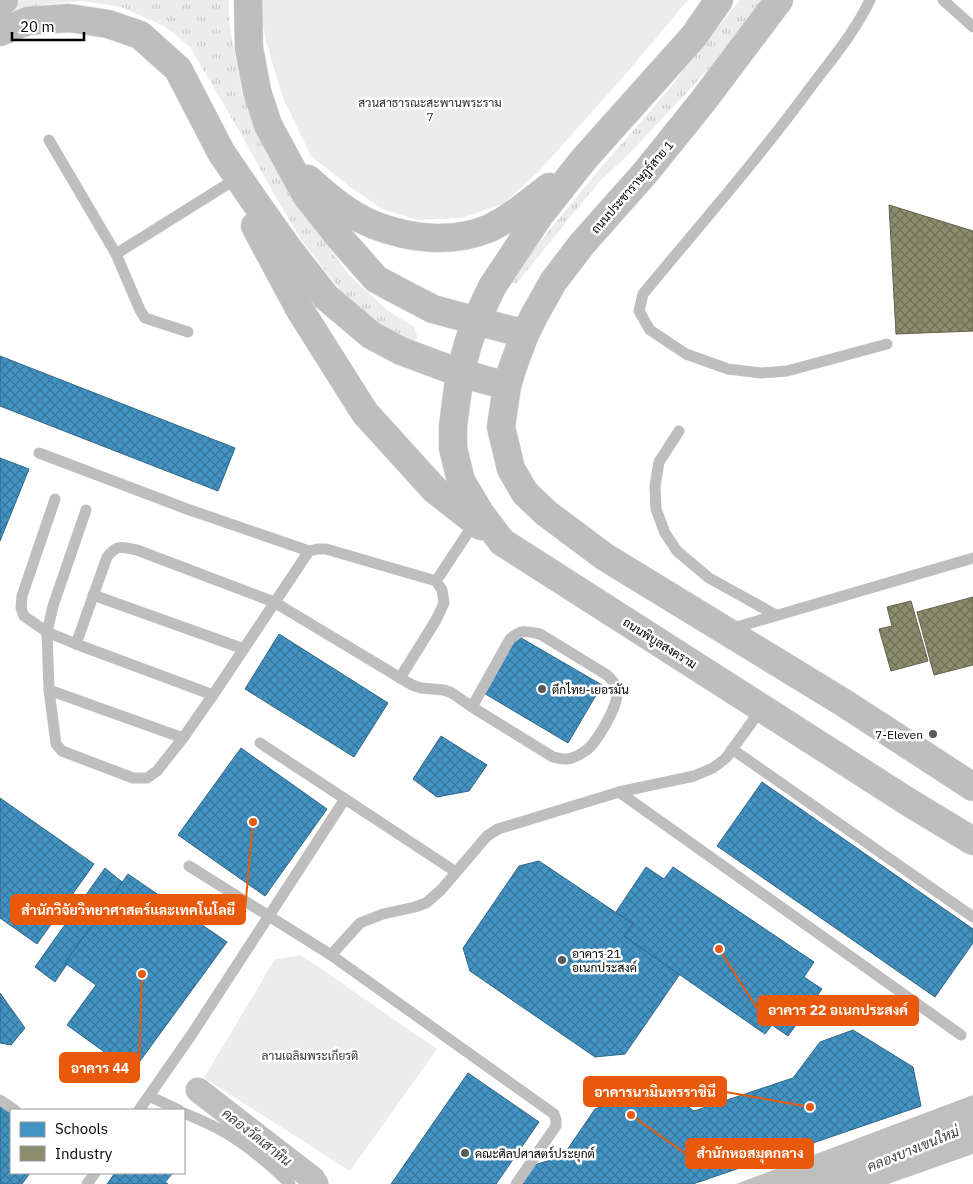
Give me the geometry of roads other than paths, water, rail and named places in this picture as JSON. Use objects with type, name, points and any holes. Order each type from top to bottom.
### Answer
[{"type":"main road","points":[[0,3],[4,0]]},
{"type":"main road","points":[[248,0],[249,48],[257,91],[268,124],[306,196],[340,238],[376,279],[433,309],[526,334]]},
{"type":"main road","points":[[460,373],[476,321],[492,287],[540,216],[584,160],[694,36],[719,0]]},
{"type":"main road","name":"ถนนประชาราษฎร์สาย 1","points":[[506,386],[512,366],[534,316],[553,282],[582,244],[645,174],[779,0]]},
{"type":"main road","points":[[0,32],[28,21],[69,18],[108,24],[140,35],[178,69],[221,152],[263,214],[326,298],[371,335],[402,351],[460,373],[506,386],[501,427],[511,468],[526,493],[546,513],[605,557],[970,781]]},
{"type":"main road","points":[[268,124],[305,177],[348,211],[373,225],[402,234],[430,238],[462,237],[490,228],[520,210],[584,160]]},
{"type":"main road","points":[[221,152],[231,182],[300,310],[365,413],[435,490],[502,542]]},
{"type":"main road","name":"ถนนพิบูลสงคราม","points":[[460,373],[452,426],[453,448],[461,480],[480,513],[502,542],[902,798],[973,841]]},
{"type":"lane","points":[[870,0],[846,39],[783,125],[643,294],[639,311],[650,330],[686,354],[728,369],[761,374],[787,371],[887,344]]},
{"type":"lane","points":[[943,0],[973,27]]},
{"type":"lane","points":[[49,140],[116,254],[145,318],[188,332]]},
{"type":"lane","points":[[116,254],[231,182]]},
{"type":"lane","points":[[679,430],[659,462],[654,486],[656,509],[665,533],[677,551],[709,578],[776,615]]},
{"type":"lane","points":[[39,453],[187,509],[309,552]]},
{"type":"lane","points":[[55,499],[22,596],[21,608],[24,616],[47,632],[213,695]]},
{"type":"lane","points":[[86,510],[53,606],[47,632],[49,690],[56,744],[62,751],[134,778],[147,778],[157,771],[213,695],[309,552],[318,549],[436,581],[442,590],[444,603],[436,620],[400,678]]},
{"type":"lane","points":[[436,581],[476,521]]},
{"type":"lane","points":[[76,644],[108,557],[113,549],[122,547],[137,550],[274,602],[400,678],[421,688],[444,690],[452,693],[472,707],[553,757],[574,758],[589,748],[605,725],[615,705],[617,694],[615,682],[607,675],[540,634],[528,632],[518,633],[510,639],[472,707]]},
{"type":"lane","points":[[725,630],[973,558]]},
{"type":"lane","points":[[93,595],[244,649]]},
{"type":"lane","points":[[49,690],[183,738]]},
{"type":"lane","points":[[330,955],[360,923],[383,914],[426,903],[441,890],[487,836],[498,829],[619,792],[694,776],[713,768],[726,758],[762,708]]},
{"type":"lane","points":[[260,743],[456,872]]},
{"type":"lane","points":[[732,749],[973,917]]},
{"type":"lane","points":[[619,792],[961,1035]]},
{"type":"lane","points":[[140,1109],[269,917],[345,799]]},
{"type":"lane","points":[[189,866],[330,955],[554,1114],[556,1126],[516,1184]]},
{"type":"lane","points":[[149,1096],[177,1109]]},
{"type":"lane","points":[[0,1100],[14,1109]]},
{"type":"lane","points":[[185,1112],[225,1132],[251,1149],[290,1184]]},
{"type":"water","name":"คลองบางเขนใหม่","points":[[973,1095],[973,1154],[888,1184],[736,1184]]},
{"type":"waterway","name":"คลองวัดเสาหิน","points":[[198,1090],[313,1179],[316,1184]]},
{"type":"place","name":"ตึกไทย-เยอรมัน","points":[[542,689]]},
{"type":"place","name":"7-Eleven","points":[[933,734]]},
{"type":"place","name":"สำนักวิจัยวิทยาศาสตร์และเทคโนโลยี","points":[[253,822]]},
{"type":"place","name":"อาคาร 22 อเนกประสงค์","points":[[719,949]]},
{"type":"place","name":"อาคาร 21 อเนกประสงค์","points":[[562,960]]},
{"type":"place","name":"อาคาร 44","points":[[142,974]]},
{"type":"place","name":"อาคารนวมินทรราชินี","points":[[810,1107]]},
{"type":"place","name":"สำนักหอสมุดกลาง","points":[[631,1115]]},
{"type":"place","name":"คณะศิลปศาสตร์ประยุกต์","points":[[465,1153]]},
{"type":"park label","name":"สวนสาธารณะสะพานพระราม 7","points":[[430,109]]},
{"type":"park label","name":"ลานเฉลิมพระเกียรติ","points":[[310,1055]]}]
